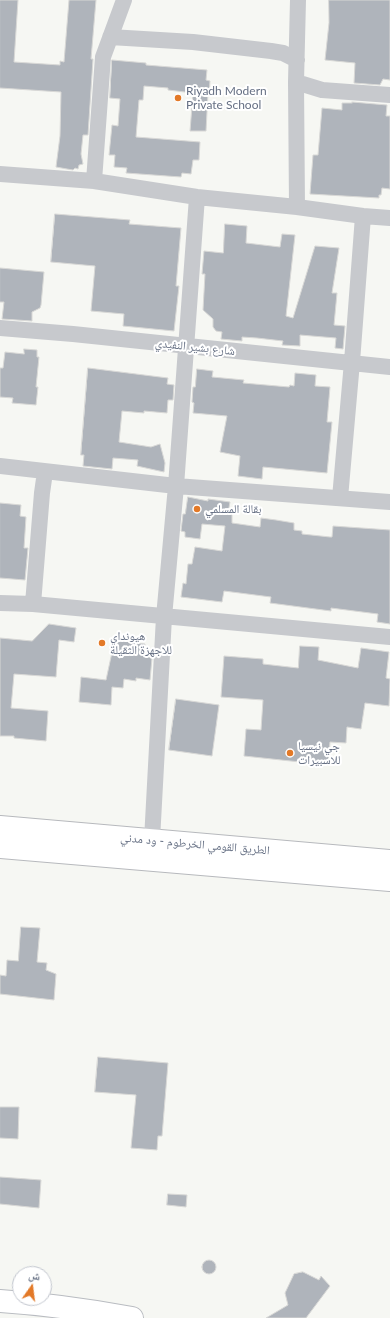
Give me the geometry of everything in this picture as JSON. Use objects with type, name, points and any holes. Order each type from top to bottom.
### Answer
[{"type":"main road","name":"الطريق القومي الخرطوم - ود مدني","points":[[0,827],[390,861]]},
{"type":"main road","name":"الطريق القومي الخرطوم - ود مدني","points":[[0,847],[390,880]]},
{"type":"main road","points":[[0,1301],[93,1311],[132,1318]]},
{"type":"street","points":[[94,181],[102,67],[105,49],[124,0]]},
{"type":"street","points":[[298,0],[296,82],[298,207]]},
{"type":"street","points":[[110,37],[193,42],[271,51],[283,53],[297,60]]},
{"type":"street","points":[[296,82],[322,90],[390,95]]},
{"type":"street","points":[[0,174],[94,181],[197,197],[390,218]]},
{"type":"street","points":[[152,840],[164,617],[176,486],[197,197]]},
{"type":"street","points":[[340,498],[363,216]]},
{"type":"street","name":"شارع بشير النفيدي","points":[[0,328],[73,334],[390,367]]},
{"type":"street","points":[[0,466],[176,486],[390,502]]},
{"type":"street","points":[[33,604],[42,493],[46,472]]},
{"type":"street","points":[[0,602],[390,638]]},
{"type":"building","points":[[0,0],[18,0],[14,62],[60,65],[60,61],[64,62],[69,0],[96,0],[91,59],[93,59],[88,135],[83,135],[81,154],[83,164],[79,165],[78,169],[75,168],[73,170],[56,167],[60,136],[61,92],[0,88]]},
{"type":"building","points":[[329,0],[390,0],[390,80],[383,79],[380,85],[354,83],[355,63],[325,60],[329,23]]},
{"type":"building","points":[[112,60],[146,63],[146,65],[207,70],[206,80],[210,81],[206,131],[190,131],[193,93],[168,90],[168,88],[144,86],[143,100],[139,100],[136,137],[200,142],[199,160],[193,160],[191,174],[182,173],[181,177],[126,173],[127,168],[114,167],[115,155],[109,155],[112,125],[118,126],[120,99],[110,98]]},
{"type":"building","points":[[352,102],[387,105],[386,116],[390,116],[390,189],[382,188],[379,198],[310,194],[313,155],[318,155],[322,108],[342,110],[342,103]]},
{"type":"building","points":[[55,214],[130,220],[129,224],[181,228],[176,286],[179,286],[174,331],[123,326],[124,314],[91,311],[95,266],[51,262]]},
{"type":"building","points":[[225,224],[247,226],[246,243],[280,247],[282,234],[295,235],[286,316],[293,318],[315,246],[339,248],[332,293],[337,293],[334,325],[345,326],[343,349],[335,348],[336,338],[300,335],[300,346],[282,345],[283,341],[257,338],[242,337],[242,341],[221,339],[222,332],[216,331],[213,327],[213,319],[203,310],[205,274],[202,274],[204,251],[223,253]]},
{"type":"building","points":[[0,268],[44,272],[41,305],[40,308],[32,312],[32,321],[2,319],[4,302],[0,302]]},
{"type":"building","points":[[24,349],[37,350],[37,357],[39,357],[36,405],[12,403],[13,398],[0,397],[0,368],[3,368],[5,352],[24,354]]},
{"type":"building","points":[[88,368],[168,378],[167,384],[174,385],[173,400],[168,400],[167,413],[122,411],[119,442],[151,447],[160,444],[165,463],[164,472],[137,466],[138,460],[113,458],[112,469],[83,466],[84,455],[81,455]]},
{"type":"building","points":[[197,369],[213,371],[212,377],[244,380],[243,383],[289,387],[290,385],[294,386],[295,373],[316,375],[315,386],[330,387],[327,422],[332,422],[327,473],[263,467],[262,479],[238,476],[240,456],[220,452],[227,416],[193,413],[193,387],[195,387]]},
{"type":"building","points":[[188,497],[208,501],[208,499],[230,502],[228,513],[232,513],[232,523],[260,527],[261,518],[276,520],[294,523],[294,530],[302,531],[302,534],[330,537],[332,537],[333,526],[390,530],[390,624],[377,622],[378,614],[331,608],[331,611],[270,603],[271,597],[224,591],[222,602],[181,597],[183,583],[186,584],[188,564],[192,564],[195,547],[222,551],[225,526],[202,524],[200,539],[185,537],[185,532],[181,531],[183,514],[185,514]]},
{"type":"building","points":[[0,503],[21,505],[20,516],[26,517],[24,548],[28,548],[25,580],[0,578]]},
{"type":"building","points":[[49,624],[76,628],[74,642],[59,640],[56,677],[14,674],[11,708],[48,711],[46,741],[14,738],[14,736],[0,736],[0,638],[32,641]]},
{"type":"building","points":[[118,640],[145,644],[144,651],[150,652],[150,658],[152,658],[150,680],[136,678],[136,681],[124,679],[123,688],[112,687],[111,705],[79,702],[81,677],[106,680],[114,643],[117,643]]},
{"type":"building","points":[[300,646],[319,647],[318,660],[358,668],[361,648],[389,652],[386,678],[390,679],[389,706],[365,703],[361,729],[347,727],[346,743],[330,742],[328,765],[244,756],[246,729],[261,730],[263,700],[221,697],[224,656],[263,659],[263,664],[298,668]]},
{"type":"building","points":[[176,699],[219,705],[212,756],[169,750]]},
{"type":"building","points":[[21,927],[40,928],[37,962],[47,963],[46,970],[56,974],[54,1000],[0,994],[0,975],[6,976],[7,960],[18,961]]},
{"type":"building","points":[[98,1057],[168,1063],[162,1136],[158,1136],[157,1150],[131,1148],[136,1095],[95,1092]]},
{"type":"building","points":[[0,1107],[19,1107],[18,1139],[0,1138]]},
{"type":"building","points":[[0,1177],[41,1180],[39,1208],[0,1204]]},
{"type":"building","points":[[168,1194],[187,1195],[186,1207],[167,1205]]},
{"type":"building","points":[[209,1260],[214,1262],[216,1267],[214,1272],[209,1274],[204,1272],[202,1267],[204,1262]]},
{"type":"building","points":[[303,1272],[319,1280],[321,1276],[330,1286],[306,1318],[266,1318],[288,1305],[285,1293],[294,1274]]},
{"type":"place","name":"Riyadh Modern Private School","points":[[178,98]]},
{"type":"place","name":"بقالة المسلمي","points":[[197,509]]},
{"type":"place","name":"هيونداي للاجهزة الثقيلة","points":[[102,643]]},
{"type":"place","name":"جي نيسيا للاسبيرات","points":[[290,753]]}]
